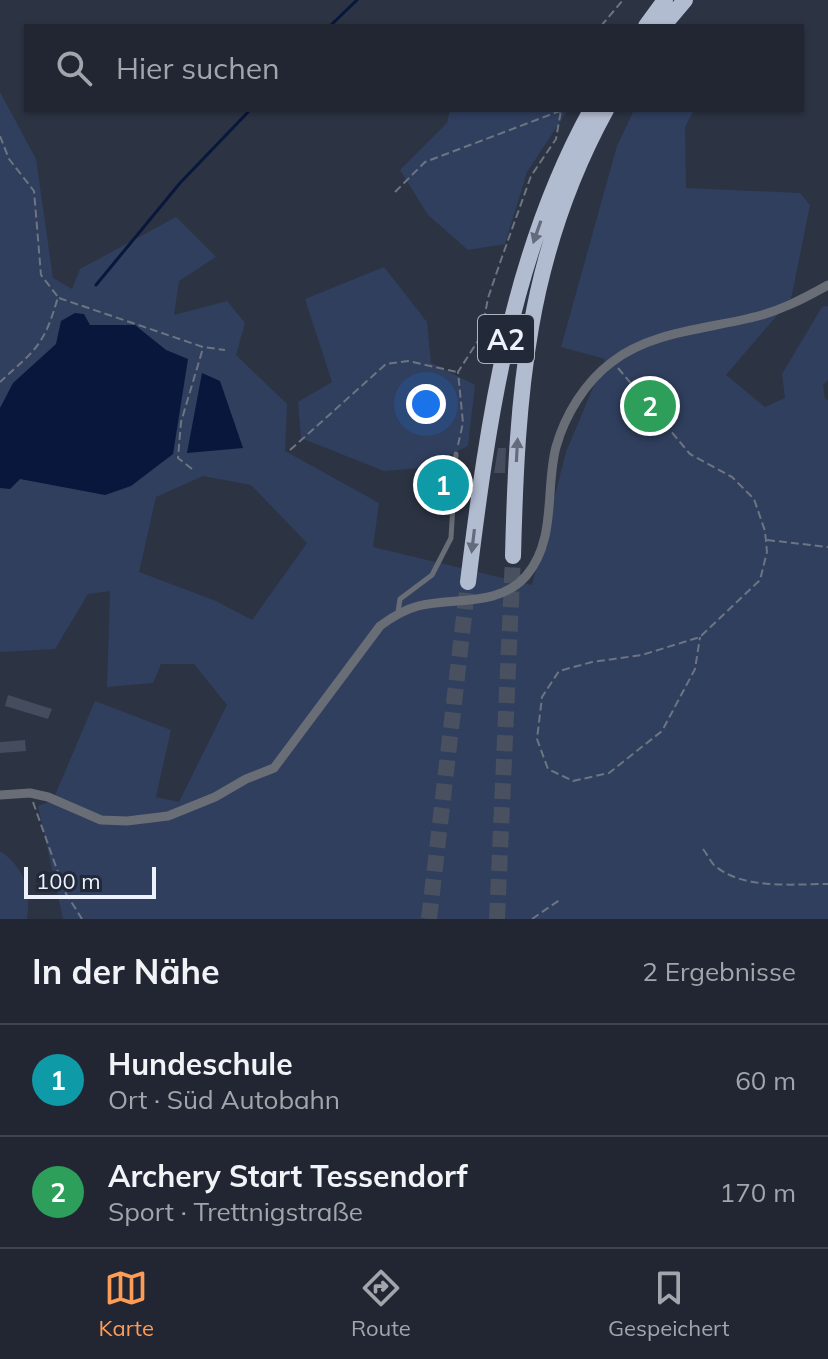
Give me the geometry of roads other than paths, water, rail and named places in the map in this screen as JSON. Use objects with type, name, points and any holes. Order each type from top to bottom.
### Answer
[{"type":"highway","points":[[647,24],[665,0]]},
{"type":"highway","points":[[665,24],[685,0]]},
{"type":"highway","name":"A2","points":[[468,582],[496,390],[510,324],[542,216],[565,159],[590,112]]},
{"type":"highway","name":"A2","points":[[513,556],[521,397],[529,328],[544,259],[560,209],[578,164],[605,112]]},
{"type":"street","points":[[0,795],[30,793],[48,797],[101,820],[127,821],[168,816],[274,768],[380,626],[398,613],[445,601],[488,597],[505,592],[525,577],[539,555],[548,518],[556,448],[572,406],[612,361],[645,344],[710,324],[750,318],[795,303],[828,285]]},
{"type":"lane","points":[[398,613],[400,599],[432,575],[451,538],[456,454]]},
{"type":"waterway","points":[[332,24],[357,0]]},
{"type":"waterway","points":[[96,285],[180,183],[248,112]]},
{"type":"tunnel","points":[[497,919],[513,556]]},
{"type":"tunnel","points":[[429,919],[468,582]]},
{"type":"place","name":"Archery Start Tessendorf","points":[[650,406]]},
{"type":"place","name":"Hundeschule","points":[[443,485]]}]
